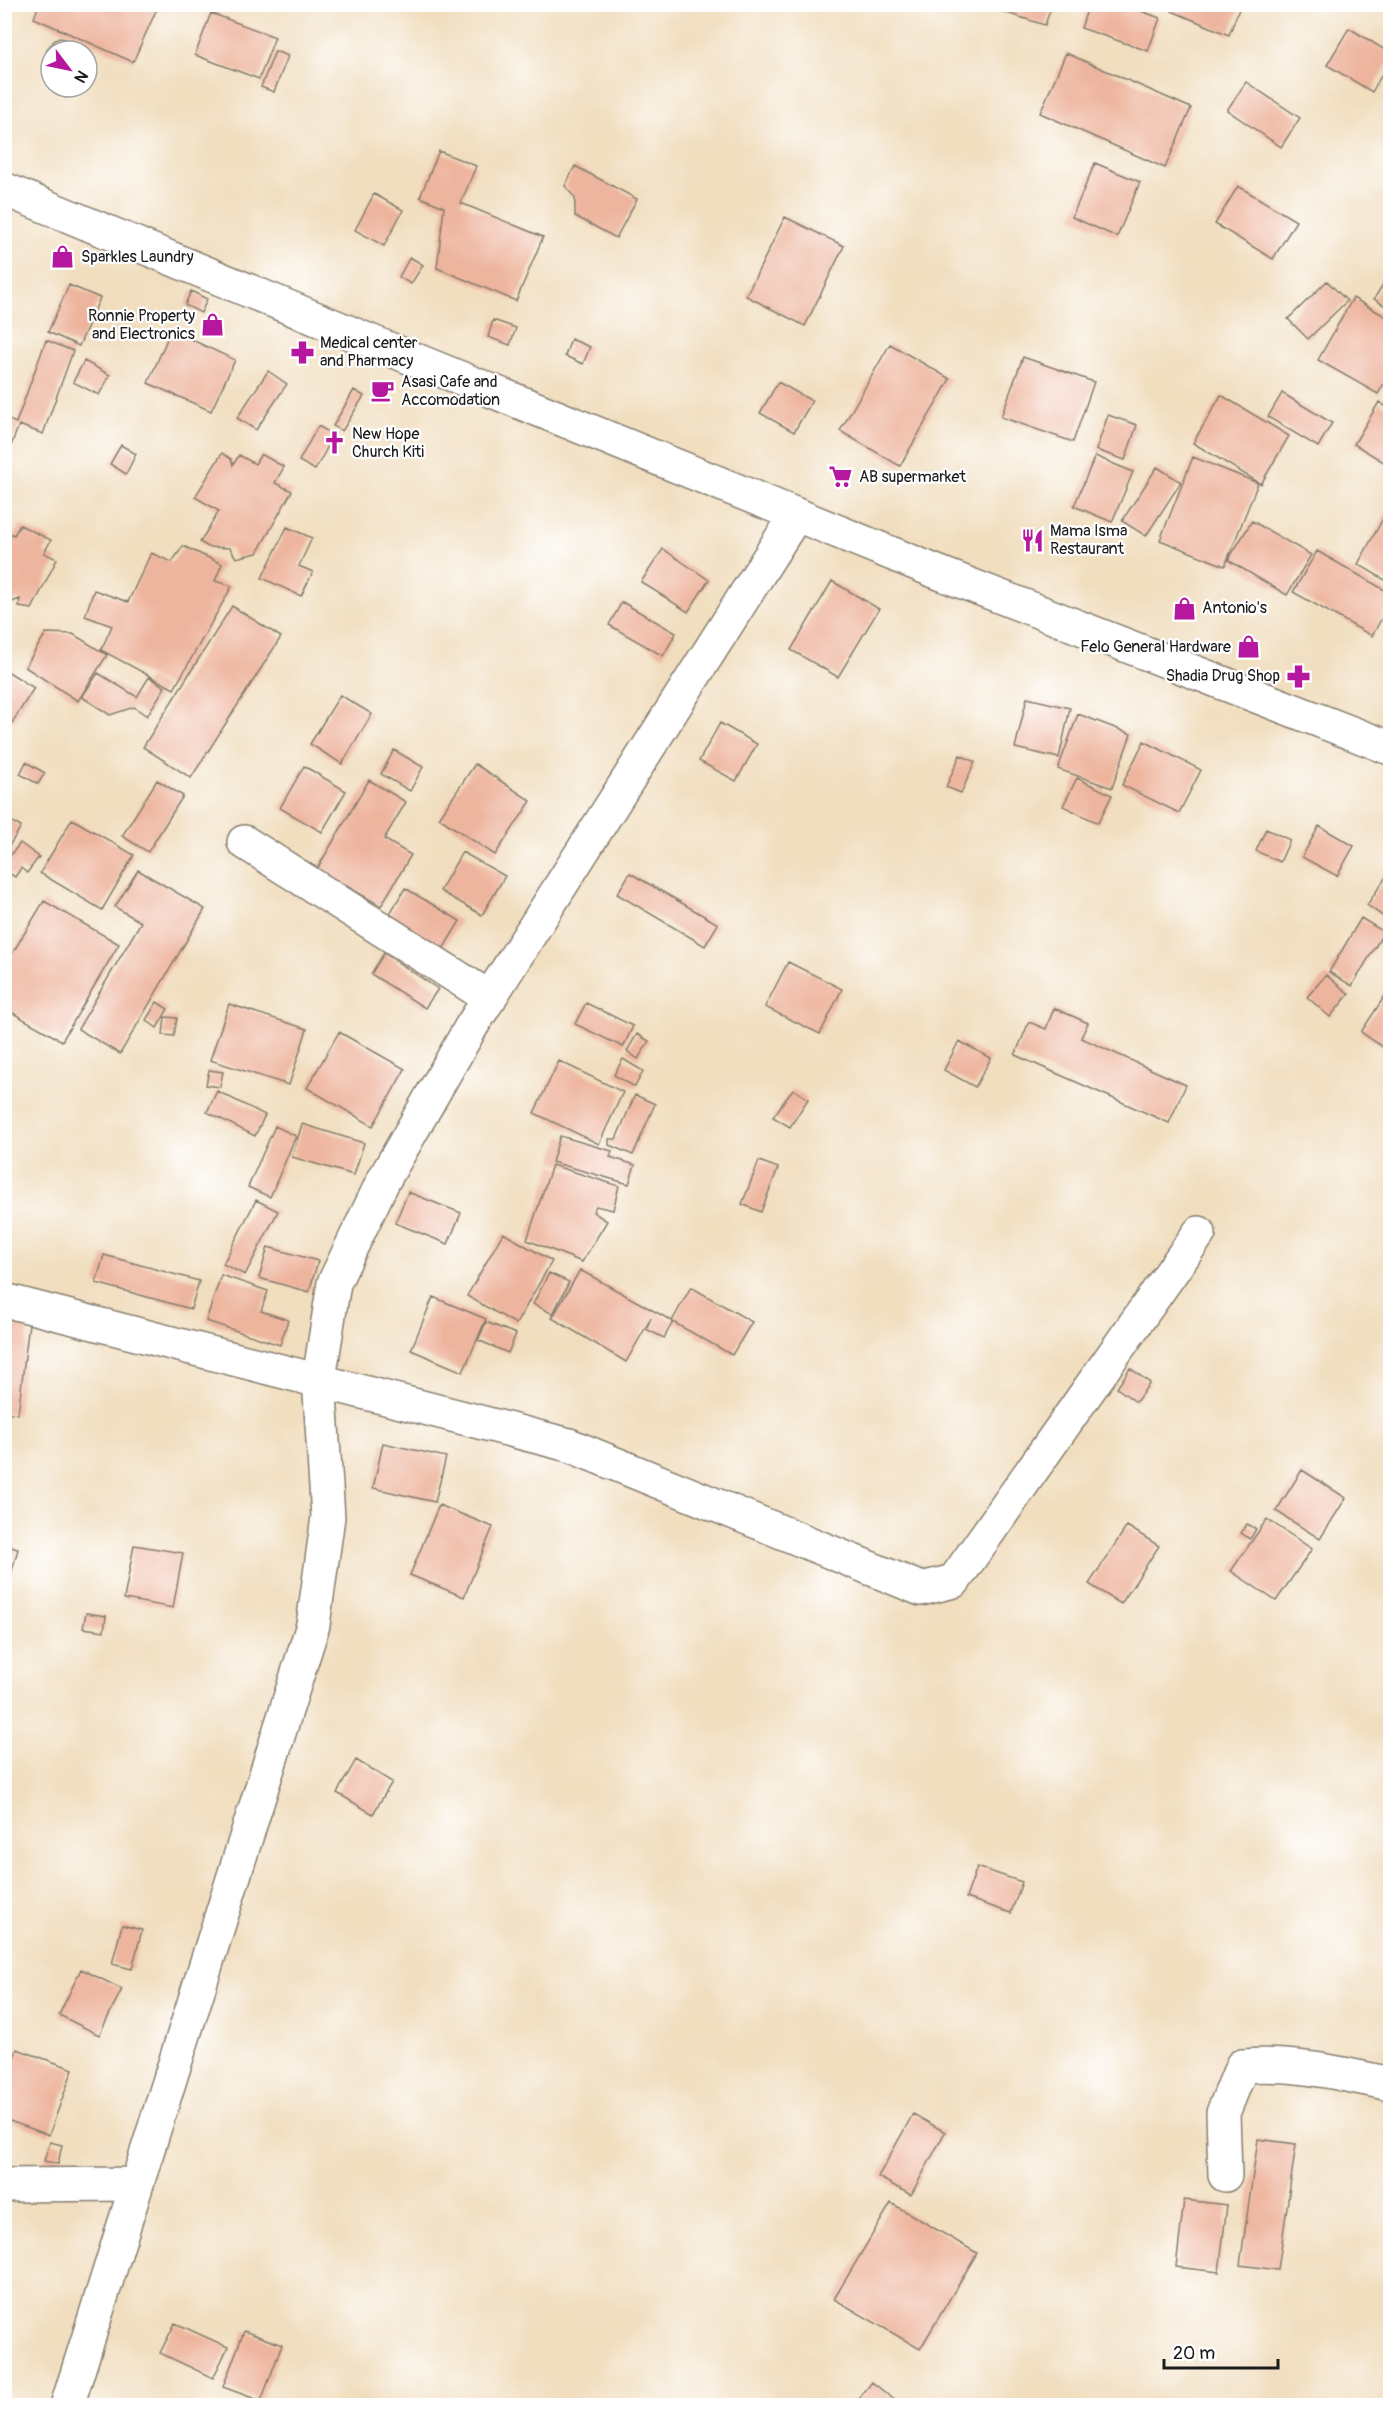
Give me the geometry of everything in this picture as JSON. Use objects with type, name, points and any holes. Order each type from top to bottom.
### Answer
[{"type":"street","points":[[4,189],[948,577],[1387,737]]},
{"type":"street","points":[[67,2406],[313,1625],[328,1517],[319,1380],[334,1283],[383,1181],[471,1027],[796,515]]},
{"type":"street","points":[[244,842],[490,998]]},
{"type":"street","points":[[4,1300],[569,1445],[921,1589],[954,1581],[1199,1233]]},
{"type":"street","points":[[1225,2175],[1223,2113],[1242,2066],[1283,2065],[1334,2071],[1390,2084]]},
{"type":"street","points":[[4,2185],[136,2184]]},
{"type":"building","points":[[39,4],[159,4],[133,62],[99,47],[99,39],[81,39],[34,18]]},
{"type":"building","points":[[978,4],[1052,4],[1045,25]]},
{"type":"building","points":[[1089,4],[1122,4],[1160,18],[1148,51],[1081,28]]},
{"type":"building","points":[[1175,4],[1241,4],[1229,35],[1172,11]]},
{"type":"building","points":[[211,13],[275,37],[259,79],[195,55]]},
{"type":"building","points":[[1349,28],[1390,53],[1390,60],[1372,92],[1327,65]]},
{"type":"building","points":[[275,51],[288,56],[274,92],[261,87]]},
{"type":"building","points":[[1066,53],[1191,108],[1165,168],[1040,113]]},
{"type":"building","points":[[1246,82],[1300,118],[1281,147],[1227,110]]},
{"type":"building","points":[[439,151],[476,166],[461,203],[543,237],[516,301],[437,268],[444,207],[420,197]]},
{"type":"building","points":[[1095,163],[1140,182],[1117,237],[1072,217]]},
{"type":"building","points":[[575,166],[637,199],[616,238],[575,216],[575,198],[565,186]]},
{"type":"building","points":[[1238,186],[1296,221],[1273,259],[1215,224]]},
{"type":"building","points":[[374,194],[403,210],[384,246],[355,230]]},
{"type":"building","points":[[785,217],[844,246],[805,326],[746,296]]},
{"type":"building","points":[[410,257],[423,265],[411,284],[399,277]]},
{"type":"building","points":[[1388,276],[1390,278],[1390,309],[1374,299]]},
{"type":"building","points":[[1327,281],[1347,301],[1308,339],[1288,319]]},
{"type":"building","points":[[69,285],[100,298],[79,346],[48,332]]},
{"type":"building","points":[[191,291],[207,299],[201,313],[185,305]]},
{"type":"building","points":[[1353,298],[1390,319],[1390,373],[1378,394],[1318,360]]},
{"type":"building","points":[[493,320],[516,328],[510,345],[488,337]]},
{"type":"building","points":[[171,330],[235,360],[211,411],[148,383]]},
{"type":"building","points":[[571,339],[590,347],[583,364],[565,356]]},
{"type":"building","points":[[46,340],[73,351],[43,434],[19,425],[10,448],[4,446],[4,418],[16,423]]},
{"type":"building","points":[[890,344],[950,379],[900,466],[840,431]]},
{"type":"building","points":[[1023,357],[1094,382],[1073,442],[1001,417]]},
{"type":"building","points":[[84,361],[110,375],[99,395],[73,382]]},
{"type":"building","points":[[268,371],[287,384],[256,430],[237,418]]},
{"type":"building","points":[[778,382],[812,401],[794,432],[760,413]]},
{"type":"building","points":[[354,390],[364,396],[342,431],[333,426]]},
{"type":"building","points":[[1282,393],[1332,423],[1318,447],[1268,417]]},
{"type":"building","points":[[1221,395],[1289,436],[1261,484],[1193,443]]},
{"type":"building","points":[[1379,402],[1390,409],[1390,466],[1354,444]]},
{"type":"building","points":[[1108,415],[1137,425],[1125,460],[1096,450]]},
{"type":"building","points":[[318,426],[334,435],[315,470],[299,461]]},
{"type":"building","points":[[121,445],[136,454],[126,474],[110,464]]},
{"type":"building","points":[[222,453],[231,459],[233,465],[239,455],[255,464],[261,454],[284,467],[275,483],[292,491],[257,553],[236,558],[230,548],[208,547],[200,542],[219,511],[195,497]]},
{"type":"building","points":[[1095,456],[1133,472],[1112,522],[1074,506]]},
{"type":"building","points":[[1193,457],[1258,483],[1225,566],[1160,540]]},
{"type":"building","points":[[1157,467],[1181,482],[1146,536],[1122,521]]},
{"type":"building","points":[[1390,506],[1390,583],[1358,564]]},
{"type":"building","points":[[1252,521],[1311,555],[1287,595],[1228,560]]},
{"type":"building","points":[[20,525],[51,540],[44,553],[57,559],[32,609],[19,607],[20,599],[4,605],[4,531],[14,535]]},
{"type":"building","points":[[287,527],[312,538],[299,566],[313,572],[301,596],[262,578]]},
{"type":"building","points":[[183,546],[222,564],[215,581],[232,586],[174,689],[101,650],[112,626],[85,616],[94,590],[128,602],[151,553],[172,562]]},
{"type":"building","points":[[663,549],[709,580],[688,612],[641,582]]},
{"type":"building","points":[[1317,551],[1390,593],[1390,603],[1372,636],[1293,592]]},
{"type":"building","points":[[832,581],[879,609],[838,677],[791,650]]},
{"type":"building","points":[[622,602],[676,633],[663,656],[609,625]]},
{"type":"building","points":[[232,606],[281,637],[191,778],[143,747]]},
{"type":"building","points":[[46,633],[73,634],[107,655],[78,701],[25,667]]},
{"type":"building","points":[[4,669],[34,688],[12,723],[4,717]]},
{"type":"building","points":[[98,673],[137,697],[149,677],[165,687],[147,716],[134,707],[110,715],[82,697]]},
{"type":"building","points":[[340,695],[372,714],[342,764],[310,744]]},
{"type":"building","points":[[1027,698],[1070,708],[1059,758],[1015,748]]},
{"type":"building","points":[[1078,714],[1131,734],[1112,788],[1058,769]]},
{"type":"building","points":[[720,723],[757,744],[736,781],[699,761]]},
{"type":"building","points":[[1144,741],[1201,770],[1179,813],[1122,785]]},
{"type":"building","points":[[394,750],[423,767],[410,791],[381,774]]},
{"type":"building","points":[[960,755],[975,762],[961,793],[946,787]]},
{"type":"building","points":[[26,762],[45,773],[38,784],[20,774]]},
{"type":"building","points":[[475,764],[531,801],[495,855],[439,818]]},
{"type":"building","points":[[304,766],[346,791],[322,832],[280,808]]},
{"type":"building","points":[[1077,778],[1112,795],[1098,823],[1063,806]]},
{"type":"building","points":[[157,780],[183,796],[148,852],[122,836]]},
{"type":"building","points":[[369,780],[406,802],[384,839],[411,855],[381,906],[317,869]]},
{"type":"building","points":[[4,817],[21,827],[9,846],[4,843]]},
{"type":"building","points":[[72,819],[134,855],[102,910],[40,873]]},
{"type":"building","points":[[1319,826],[1354,846],[1337,876],[1302,857]]},
{"type":"building","points":[[1266,829],[1290,840],[1280,862],[1256,851]]},
{"type":"building","points":[[20,843],[39,857],[27,873],[21,868],[15,877],[4,870],[4,864]]},
{"type":"building","points":[[462,852],[505,876],[482,915],[440,891]]},
{"type":"building","points":[[138,870],[205,909],[120,1054],[78,1029],[141,922],[115,907]]},
{"type":"building","points":[[1390,871],[1390,921],[1367,905]]},
{"type":"building","points":[[630,873],[718,924],[705,946],[617,894]]},
{"type":"building","points":[[405,888],[460,921],[440,954],[385,922]]},
{"type":"building","points":[[44,901],[119,944],[62,1041],[4,1008],[4,967]]},
{"type":"building","points":[[1361,918],[1384,932],[1352,986],[1329,972]]},
{"type":"building","points":[[384,953],[438,989],[425,1008],[371,974]]},
{"type":"building","points":[[788,962],[842,989],[820,1034],[765,1007]]},
{"type":"building","points":[[1326,975],[1349,994],[1330,1017],[1307,997]]},
{"type":"building","points":[[1390,988],[1390,1052],[1361,1032]]},
{"type":"building","points":[[157,1002],[168,1009],[157,1028],[146,1020]]},
{"type":"building","points":[[586,1003],[633,1026],[623,1047],[575,1024]]},
{"type":"building","points":[[229,1004],[307,1029],[289,1085],[210,1060]]},
{"type":"building","points":[[1054,1008],[1088,1023],[1081,1038],[1186,1085],[1169,1123],[1015,1055],[1029,1022],[1046,1029]]},
{"type":"building","points":[[165,1017],[177,1018],[174,1036],[163,1035]]},
{"type":"building","points":[[339,1032],[405,1069],[373,1126],[307,1088]]},
{"type":"building","points":[[637,1034],[649,1041],[638,1059],[627,1051]]},
{"type":"building","points":[[959,1041],[991,1058],[975,1087],[944,1070]]},
{"type":"building","points":[[623,1059],[643,1071],[635,1087],[614,1075]]},
{"type":"building","points":[[559,1061],[623,1092],[599,1144],[534,1113]]},
{"type":"building","points":[[209,1070],[223,1072],[220,1087],[206,1085]]},
{"type":"building","points":[[793,1089],[808,1099],[790,1127],[773,1117]]},
{"type":"building","points":[[217,1091],[265,1115],[255,1136],[207,1112]]},
{"type":"building","points":[[635,1095],[655,1104],[633,1155],[609,1145],[609,1139],[616,1139]]},
{"type":"building","points":[[302,1124],[364,1143],[354,1175],[292,1157]]},
{"type":"building","points":[[275,1126],[296,1136],[270,1197],[248,1187]]},
{"type":"building","points":[[560,1136],[612,1151],[610,1157],[635,1165],[629,1184],[552,1162]]},
{"type":"building","points":[[759,1161],[778,1168],[761,1212],[742,1204]]},
{"type":"building","points":[[552,1165],[619,1186],[613,1210],[596,1206],[593,1212],[607,1221],[582,1262],[527,1240]]},
{"type":"building","points":[[408,1192],[461,1213],[448,1244],[395,1223]]},
{"type":"building","points":[[256,1200],[278,1211],[245,1275],[223,1264]]},
{"type":"building","points":[[503,1233],[552,1261],[516,1324],[467,1296]]},
{"type":"building","points":[[268,1247],[318,1261],[309,1292],[259,1278]]},
{"type":"building","points":[[104,1255],[199,1281],[191,1309],[96,1283]]},
{"type":"building","points":[[580,1270],[672,1321],[691,1287],[752,1322],[732,1355],[673,1322],[664,1338],[646,1329],[651,1318],[626,1362],[552,1318]]},
{"type":"building","points":[[549,1273],[569,1282],[553,1314],[533,1304]]},
{"type":"building","points":[[221,1275],[268,1291],[261,1311],[288,1320],[280,1345],[206,1321]]},
{"type":"building","points":[[433,1297],[486,1319],[463,1372],[411,1350]]},
{"type":"building","points":[[4,1312],[30,1315],[18,1414],[4,1412]]},
{"type":"building","points":[[486,1322],[516,1334],[508,1353],[478,1340]]},
{"type":"building","points":[[1130,1368],[1150,1383],[1136,1402],[1117,1388]]},
{"type":"building","points":[[383,1443],[446,1457],[435,1502],[373,1488]]},
{"type":"building","points":[[1302,1470],[1346,1498],[1320,1539],[1276,1511]]},
{"type":"building","points":[[439,1505],[493,1527],[464,1597],[410,1575]]},
{"type":"building","points":[[1267,1519],[1312,1549],[1276,1601],[1231,1571]]},
{"type":"building","points":[[1247,1524],[1256,1529],[1250,1539],[1241,1533]]},
{"type":"building","points":[[1127,1526],[1159,1546],[1121,1604],[1089,1584]]},
{"type":"building","points":[[4,1545],[18,1549],[5,1596],[4,1595]]},
{"type":"building","points":[[134,1545],[183,1553],[173,1608],[124,1599]]},
{"type":"building","points":[[86,1613],[106,1616],[104,1631],[83,1628]]},
{"type":"building","points":[[356,1760],[392,1782],[373,1814],[337,1793]]},
{"type":"building","points":[[977,1867],[1022,1882],[1011,1913],[966,1898]]},
{"type":"building","points":[[122,1925],[142,1930],[132,1969],[112,1964]]},
{"type":"building","points":[[81,1969],[122,1989],[99,2035],[59,2015]]},
{"type":"building","points":[[17,2049],[73,2069],[49,2135],[4,2119],[4,2083]]},
{"type":"building","points":[[913,2114],[945,2132],[911,2195],[878,2177]]},
{"type":"building","points":[[1258,2139],[1296,2144],[1278,2270],[1240,2265]]},
{"type":"building","points":[[50,2142],[62,2145],[58,2164],[44,2161]]},
{"type":"building","points":[[1184,2200],[1227,2205],[1219,2272],[1176,2267]]},
{"type":"building","points":[[891,2203],[977,2253],[920,2349],[834,2299]]},
{"type":"building","points":[[175,2323],[228,2347],[213,2378],[160,2353]]},
{"type":"building","points":[[244,2331],[282,2345],[261,2401],[223,2387]]},
{"type":"building","points":[[872,2382],[902,2406],[853,2406]]},
{"type":"place","name":"Sparkles Laundry","points":[[63,257]]},
{"type":"place","name":"Ronnie Property and Electronics","points":[[213,325]]},
{"type":"place","name":"Medical center and Pharmacy","points":[[302,352]]},
{"type":"place","name":"Asasi Cafe and Accomodation","points":[[383,391]]},
{"type":"place","name":"New Hope Church Kiti","points":[[334,443]]},
{"type":"place","name":"AB supermarket","points":[[841,477]]},
{"type":"place","name":"Mama Isma Restaurant","points":[[1032,540]]},
{"type":"place","name":"Antonio's","points":[[1184,608]]},
{"type":"place","name":"Felo General Hardware","points":[[1249,647]]},
{"type":"place","name":"Shadia Drug Shop","points":[[1298,676]]}]
